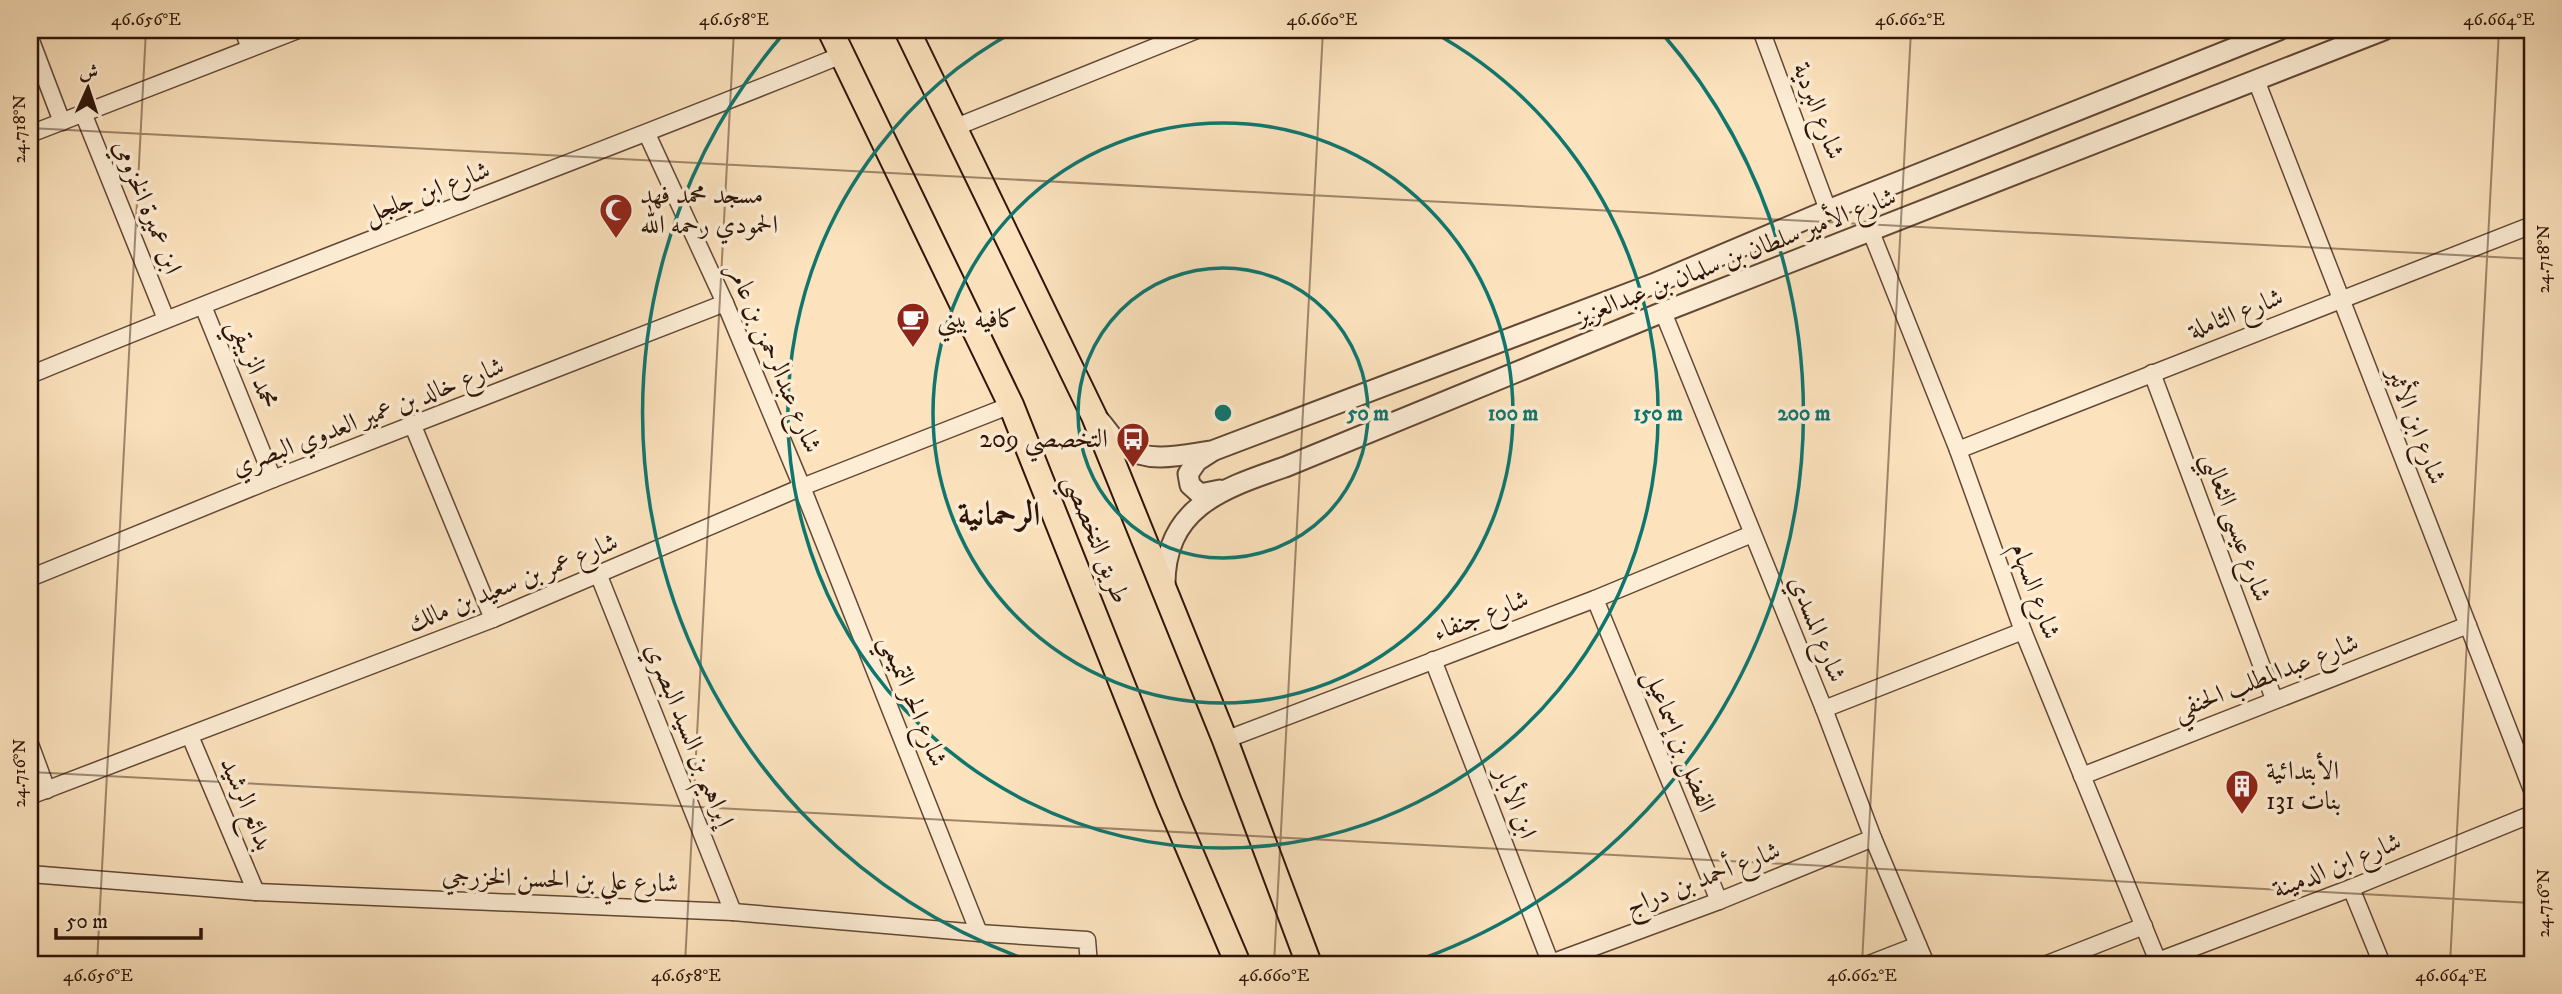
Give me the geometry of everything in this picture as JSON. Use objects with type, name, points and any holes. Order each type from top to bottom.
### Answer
[{"type":"main road","name":"طريق التخصصي","points":[[830,30],[1011,405],[1169,802],[1238,964]]},
{"type":"main road","name":"طريق التخصصي","points":[[907,30],[1094,416],[1225,740],[1309,964]]},
{"type":"street","points":[[243,30],[250,48]]},
{"type":"street","points":[[30,134],[298,30]]},
{"type":"street","points":[[956,127],[1197,30]]},
{"type":"street","name":"شارع البردية","points":[[1761,30],[1828,210]]},
{"type":"street","name":"شارع الأمير سلطان بن سلمان بن عبدالعزيز","points":[[1094,416],[1123,447],[1155,457],[1176,457],[1212,451],[1653,284],[1828,210],[2279,30]]},
{"type":"street","name":"شارع الأمير سلطان بن سلمان بن عبدالعزيز","points":[[1165,590],[1165,574],[1175,536],[1206,500],[1229,487],[1285,467],[1663,312],[2384,30]]},
{"type":"street","points":[[30,38],[62,122]]},
{"type":"street","name":"شارع ابن جلجل","points":[[30,375],[166,319],[647,134],[842,55]]},
{"type":"street","name":"شارع ابن الأثير","points":[[2256,80],[2468,625],[2526,751],[2532,790]]},
{"type":"street","name":"ابن عميرة الخزومي","points":[[83,113],[166,319]]},
{"type":"street","name":"شارع عبدالرحمن بن عامر","points":[[647,134],[725,303],[802,487]]},
{"type":"street","name":"شارع الثاملة","points":[[1958,450],[2532,225]]},
{"type":"street","name":"شارع السهام","points":[[1871,232],[1958,450],[2023,631],[2159,963]]},
{"type":"street","name":"شارع خالد بن عمير العدوي البصري","points":[[30,578],[273,479],[725,303]]},
{"type":"street","name":"محمد الزيبقي","points":[[203,306],[273,479]]},
{"type":"street","name":"شارع المسدي","points":[[1663,312],[1824,709],[1872,838],[1926,964]]},
{"type":"street","name":"شارع عيسى الثعالبي","points":[[2152,373],[2274,699]]},
{"type":"street","name":"شارع عمر بن سعيد بن مالك","points":[[30,796],[494,620],[802,487],[1011,405]]},
{"type":"street","points":[[413,426],[494,620]]},
{"type":"street","points":[[1212,451],[1197,461],[1188,474],[1190,485],[1200,494],[1229,487]]},
{"type":"street","name":"شارع الحر التميمي","points":[[802,487],[979,933]]},
{"type":"street","name":"شارع جنفاء","points":[[1225,740],[1594,599],[1752,534]]},
{"type":"street","name":"إبراهيم بن السيد البصري","points":[[599,576],[733,912]]},
{"type":"street","name":"الفضل بن إسماعيل","points":[[1594,599],[1719,901]]},
{"type":"street","name":"شارع عبدالمطلب الحنفي","points":[[2082,776],[2468,625]]},
{"type":"street","points":[[1824,709],[2023,631]]},
{"type":"street","name":"ابن الأبار","points":[[1433,660],[1551,964]]},
{"type":"street","name":"بدائع الرشيد","points":[[190,736],[256,892]]},
{"type":"street","points":[[30,744],[47,790]]},
{"type":"street","name":"شارع ابن الدمينة","points":[[2159,963],[2532,814]]},
{"type":"street","name":"شارع أحمد بن دراج","points":[[1551,964],[1719,901],[1872,838]]},
{"type":"street","name":"شارع علي بن الحسن الخزرجي","points":[[30,874],[256,892],[733,912],[1087,940],[1089,964]]},
{"type":"street","points":[[2351,888],[2382,964]]},
{"type":"street","points":[[2046,964],[2144,926]]},
{"type":"street","points":[[1869,964],[1918,945]]},
{"type":"place","name":"مسجد محمد فهد الحمودي رحمه الله","points":[[616,240]]},
{"type":"place","name":"كافيه بيني","points":[[913,349]]},
{"type":"place","name":"التخصصي 209","points":[[1133,469]]},
{"type":"place","name":"الأبتدائية 131 بنات","points":[[2242,816]]},
{"type":"district","name":"الرحمانية","points":[[999,515]]}]
